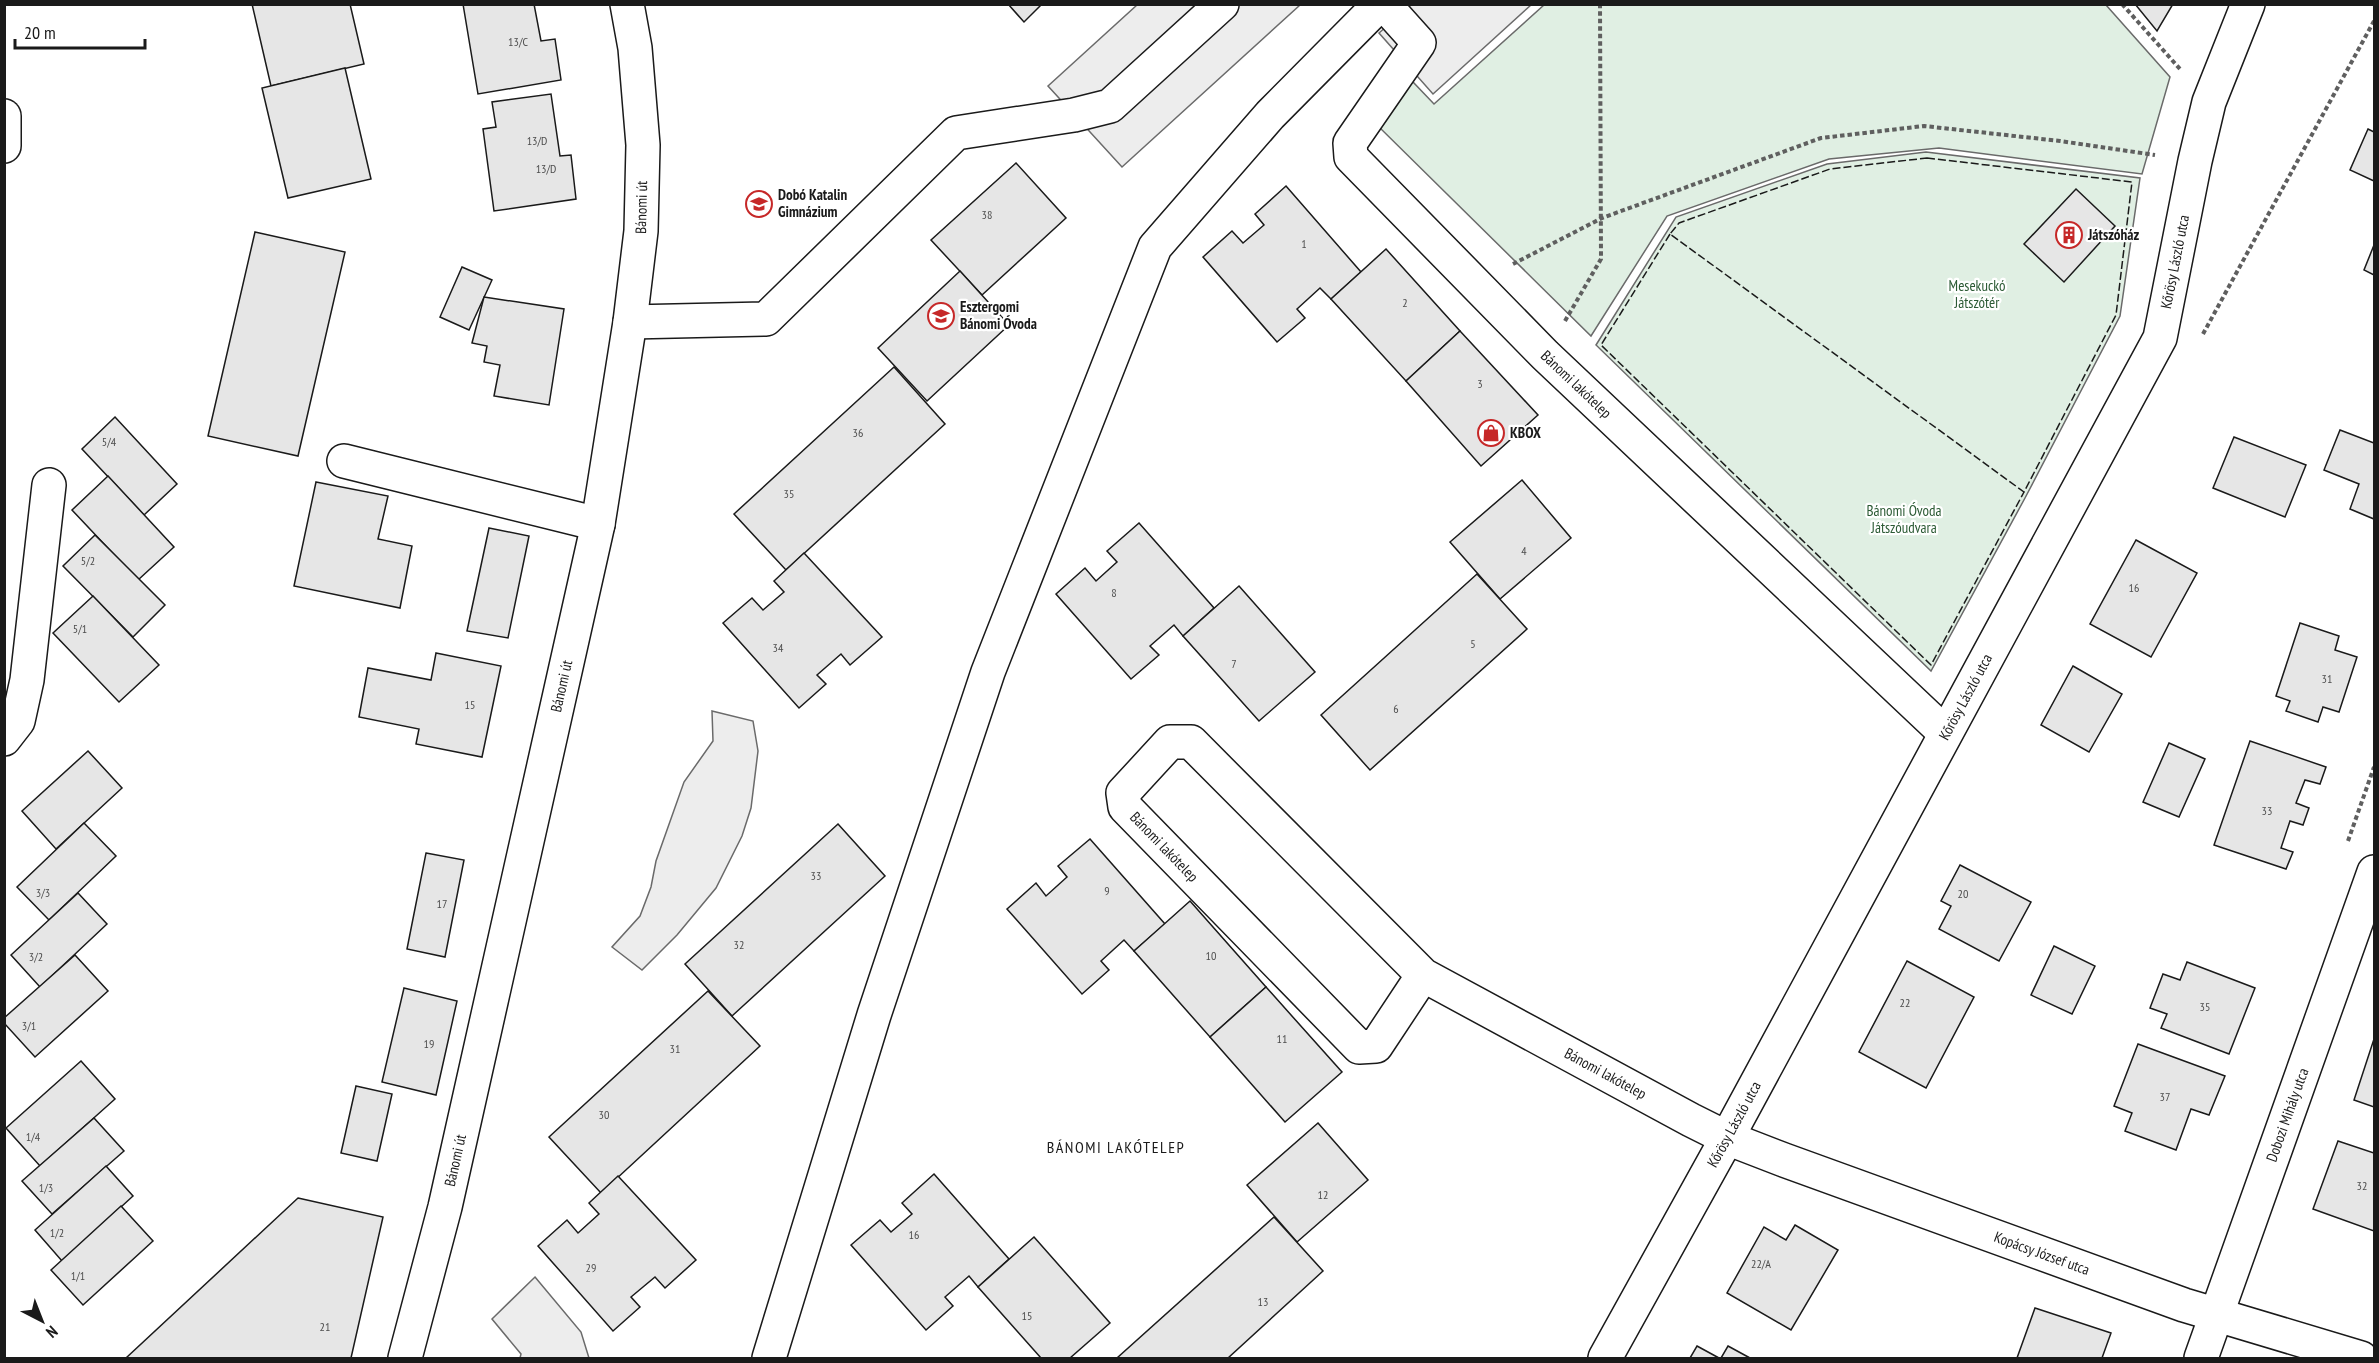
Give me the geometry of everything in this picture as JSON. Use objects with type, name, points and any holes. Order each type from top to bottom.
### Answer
[{"type":"street","name":"Bánomi út","points":[[405,1359],[445,1207],[598,524],[630,322],[641,231],[643,145],[635,48],[627,4]]},
{"type":"street","points":[[630,322],[766,320],[956,133],[1074,115],[1110,106],[1222,4]]},
{"type":"street","points":[[769,1359],[874,1015],[988,672],[1155,247],[1270,115],[1382,4]]},
{"type":"street","name":"Bánomi lakótelep","points":[[1382,4],[1419,43],[1350,143],[1351,157],[1545,355],[1945,733]]},
{"type":"street","name":"Kőrösy László utca","points":[[1605,1359],[2160,338],[2209,102],[2248,4]]},
{"type":"street","points":[[4,116],[4,146]]},
{"type":"street","points":[[344,461],[598,524]]},
{"type":"street","points":[[4,739],[18,721],[27,680],[49,485]]},
{"type":"street","name":"Bánomi lakótelep","points":[[1423,975],[1376,1046],[1359,1047],[1125,807],[1123,793],[1170,742],[1191,742],[1423,975],[1727,1138]]},
{"type":"street","name":"Dobozi Mihály utca","points":[[2200,1359],[2374,872]]},
{"type":"street","name":"Kopácsy József utca","points":[[1727,1138],[2216,1316],[2361,1359]]},
{"type":"path","points":[[1545,355],[1601,259],[1600,4]]},
{"type":"path","points":[[2122,4],[2209,102]]},
{"type":"path","points":[[1475,284],[1602,218],[1821,138],[1924,126],[2060,141],[2195,161]]},
{"type":"green space","points":[[1544,5],[2106,5],[2170,77],[2142,174],[1939,148],[1829,159],[1667,216],[1591,336],[1379,127],[1412,81],[1434,104]]},
{"type":"green space","points":[[1926,152],[2140,178],[2120,316],[1931,671],[1596,345],[1676,217],[1827,164]]},
{"type":"shaded area","points":[[1137,5],[1300,5],[1122,167],[1048,86]]},
{"type":"shaded area","points":[[1411,5],[1531,5],[1433,94],[1379,33]]},
{"type":"shaded area","points":[[712,711],[753,721],[758,751],[751,808],[742,836],[716,888],[677,935],[642,970],[612,947],[640,916],[651,887],[656,861],[684,782],[713,741]]},
{"type":"shaded area","points":[[535,1277],[581,1332],[589,1358],[520,1358],[521,1354],[492,1319]]},
{"type":"building","points":[[252,4],[350,4],[364,64],[271,86]]},
{"type":"building","points":[[463,4],[534,4],[541,41],[555,39],[561,80],[478,94]]},
{"type":"building","points":[[1008,4],[1042,4],[1024,22]]},
{"type":"building","points":[[2135,4],[2173,4],[2157,31]]},
{"type":"building","points":[[345,68],[371,179],[288,198],[262,88]]},
{"type":"building","points":[[551,94],[560,156],[571,155],[576,199],[494,211],[483,129],[496,127],[492,102]]},
{"type":"building","points":[[2368,129],[2374,132],[2374,181],[2350,170]]},
{"type":"building","points":[[1016,163],[1066,218],[982,295],[931,240]]},
{"type":"building","points":[[1286,186],[1361,272],[1331,299],[1320,288],[1297,309],[1305,318],[1277,342],[1203,257],[1232,231],[1243,243],[1264,225],[1255,214]]},
{"type":"building","name":"Játszóház","points":[[2076,189],[2115,226],[2064,282],[2024,244]]},
{"type":"building","points":[[255,232],[345,252],[298,456],[208,436]]},
{"type":"building","points":[[2374,245],[2374,275],[2364,270]]},
{"type":"building","points":[[1386,249],[1460,331],[1406,381],[1331,299]]},
{"type":"building","points":[[462,267],[492,280],[469,330],[440,317]]},
{"type":"building","points":[[960,271],[1009,325],[927,401],[878,348]]},
{"type":"building","points":[[484,297],[564,309],[549,405],[494,396],[500,365],[484,362],[487,346],[472,343]]},
{"type":"building","points":[[1460,331],[1538,415],[1481,466],[1406,381]]},
{"type":"building","points":[[894,367],[945,424],[786,570],[734,514]]},
{"type":"building","points":[[115,417],[177,484],[144,515],[82,449]]},
{"type":"building","points":[[2340,430],[2374,443],[2374,519],[2350,509],[2359,484],[2324,470]]},
{"type":"building","points":[[2234,437],[2306,465],[2285,517],[2213,488]]},
{"type":"building","points":[[108,476],[174,547],[138,580],[72,510]]},
{"type":"building","points":[[1522,480],[1571,538],[1500,599],[1450,542]]},
{"type":"building","points":[[316,482],[388,496],[378,539],[412,546],[400,608],[294,586]]},
{"type":"building","points":[[1139,523],[1214,608],[1183,636],[1174,625],[1150,646],[1159,655],[1131,679],[1056,594],[1085,568],[1096,581],[1117,562],[1107,551]]},
{"type":"building","points":[[489,528],[529,536],[508,638],[467,631]]},
{"type":"building","points":[[95,535],[165,605],[133,637],[63,566]]},
{"type":"building","points":[[2136,540],[2197,573],[2151,657],[2090,624]]},
{"type":"building","points":[[804,553],[882,637],[850,665],[841,654],[817,675],[826,684],[799,708],[723,623],[752,598],[763,610],[784,592],[774,581]]},
{"type":"building","points":[[1477,574],[1527,629],[1370,770],[1321,715]]},
{"type":"building","points":[[1239,586],[1315,672],[1259,721],[1183,636]]},
{"type":"building","points":[[93,596],[159,665],[119,702],[53,633]]},
{"type":"building","points":[[2300,623],[2339,636],[2335,650],[2357,657],[2339,712],[2323,707],[2318,722],[2286,711],[2290,701],[2276,696]]},
{"type":"building","points":[[436,653],[501,666],[482,757],[416,744],[419,729],[359,717],[368,668],[431,680]]},
{"type":"building","points":[[2073,666],[2122,694],[2089,752],[2041,725]]},
{"type":"building","points":[[2250,741],[2326,767],[2320,784],[2305,780],[2296,803],[2309,808],[2303,825],[2290,821],[2281,848],[2293,852],[2286,869],[2214,845]]},
{"type":"building","points":[[2169,743],[2205,759],[2179,817],[2143,802]]},
{"type":"building","points":[[88,751],[122,788],[56,849],[22,811]]},
{"type":"building","points":[[84,823],[116,856],[49,920],[17,887]]},
{"type":"building","points":[[838,824],[885,876],[732,1016],[685,964]]},
{"type":"building","points":[[1090,839],[1165,924],[1134,951],[1124,940],[1101,961],[1109,970],[1082,994],[1007,909],[1036,883],[1046,896],[1067,877],[1058,866]]},
{"type":"building","points":[[426,853],[464,860],[445,957],[407,949]]},
{"type":"building","points":[[1960,865],[2031,902],[1999,961],[1939,929],[1951,906],[1941,901]]},
{"type":"building","points":[[78,893],[107,924],[40,987],[11,955]]},
{"type":"building","points":[[1190,901],[1266,987],[1210,1037],[1134,951]]},
{"type":"building","points":[[2054,946],[2095,966],[2072,1014],[2031,995]]},
{"type":"building","points":[[75,955],[108,991],[35,1057],[4,1023],[4,1018]]},
{"type":"building","points":[[1907,961],[1974,997],[1926,1088],[1859,1052]]},
{"type":"building","points":[[2187,962],[2255,988],[2229,1054],[2161,1028],[2167,1014],[2150,1008],[2163,974],[2180,980]]},
{"type":"building","points":[[1266,987],[1342,1072],[1285,1122],[1210,1037]]},
{"type":"building","points":[[404,988],[457,1001],[436,1095],[382,1082]]},
{"type":"building","points":[[708,991],[760,1046],[601,1193],[549,1137]]},
{"type":"building","points":[[2374,1039],[2374,1107],[2354,1100]]},
{"type":"building","points":[[2138,1044],[2225,1076],[2209,1115],[2191,1109],[2176,1150],[2125,1131],[2132,1113],[2114,1106]]},
{"type":"building","points":[[81,1061],[115,1099],[40,1166],[6,1128]]},
{"type":"building","points":[[356,1086],[392,1094],[377,1161],[341,1153]]},
{"type":"building","points":[[94,1118],[124,1151],[52,1214],[22,1181]]},
{"type":"building","points":[[1318,1123],[1368,1180],[1297,1242],[1247,1185]]},
{"type":"building","points":[[2338,1141],[2374,1153],[2374,1231],[2313,1209]]},
{"type":"building","points":[[106,1166],[133,1196],[62,1261],[35,1230]]},
{"type":"building","points":[[934,1174],[1009,1259],[978,1287],[969,1276],[945,1297],[953,1306],[926,1330],[851,1245],[880,1220],[891,1232],[912,1214],[902,1203]]},
{"type":"building","points":[[618,1176],[696,1260],[665,1288],[655,1277],[631,1297],[640,1307],[613,1331],[538,1246],[567,1220],[578,1233],[599,1214],[589,1203]]},
{"type":"building","points":[[298,1198],[383,1217],[351,1358],[126,1358]]},
{"type":"building","points":[[121,1206],[153,1241],[83,1305],[51,1270]]},
{"type":"building","points":[[1274,1217],[1323,1271],[1228,1358],[1117,1358]]},
{"type":"building","points":[[1795,1225],[1838,1250],[1791,1330],[1727,1293],[1764,1227],[1786,1240]]},
{"type":"building","points":[[1034,1237],[1110,1323],[1070,1358],[1041,1358],[978,1287]]},
{"type":"building","points":[[2035,1308],[2111,1333],[2102,1358],[2017,1358]]},
{"type":"building","points":[[1697,1346],[1719,1358],[1690,1358]]},
{"type":"building","points":[[1728,1346],[1750,1358],[1721,1358]]},
{"type":"fence","points":[[1927,158],[2132,182],[2116,315],[2024,492],[1670,234],[1679,223],[1830,169],[1927,158]]},
{"type":"fence","points":[[1670,234],[1601,345],[1931,665],[2024,492]]},
{"type":"place","name":"Dobó Katalin Gimnázium","points":[[759,204]]},
{"type":"place","name":"Játszóház","points":[[2069,235]]},
{"type":"place","name":"Esztergomi Bánomi Óvoda","points":[[941,316]]},
{"type":"place","name":"KBOX","points":[[1491,433]]},
{"type":"district","name":"BÁNOMI LAKÓTELEP","points":[[1116,1147]]},
{"type":"park label","name":"Mesekuckó Játszótér","points":[[1977,294]]},
{"type":"park label","name":"Bánomi Óvoda Játszóudvara","points":[[1904,520]]}]
